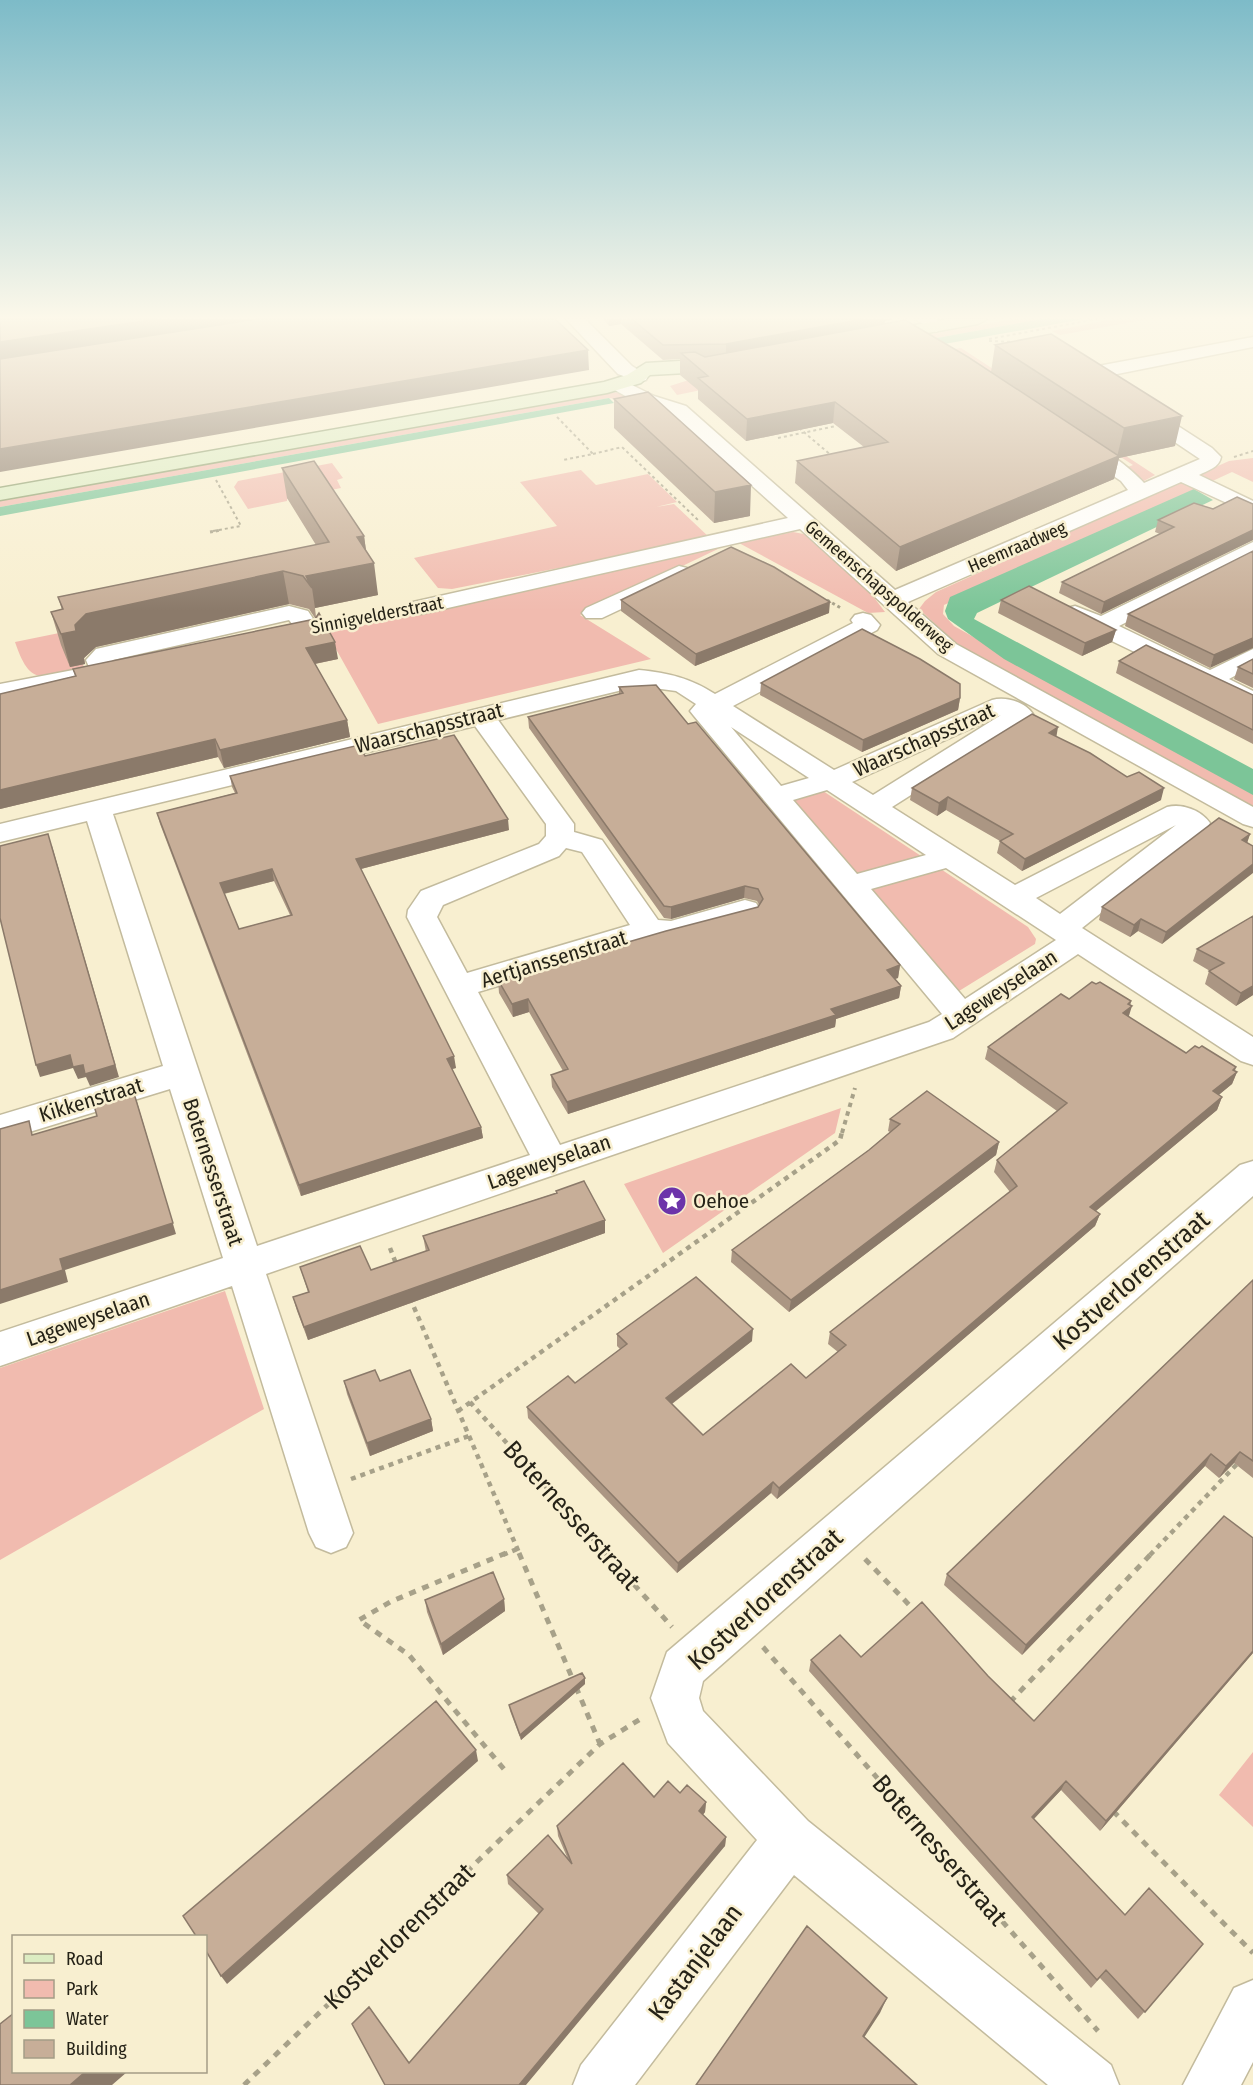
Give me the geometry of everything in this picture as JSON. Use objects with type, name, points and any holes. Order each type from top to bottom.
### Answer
[{"type":"main road","points":[[0,494],[421,416]]},
{"type":"street","name":"Gemeenschapspolderweg","points":[[687,416],[947,649],[1022,704],[1253,818]]},
{"type":"street","name":"Heemraadweg","points":[[892,600],[1210,462],[1210,457],[1148,416]]},
{"type":"street","points":[[1060,432],[1128,477],[1142,493]]},
{"type":"street","points":[[1183,475],[1253,509]]},
{"type":"street","name":"Sinnigvelderstraat","points":[[421,607],[806,521]]},
{"type":"street","points":[[594,613],[731,548],[719,541]]},
{"type":"street","points":[[1100,626],[1253,549]]},
{"type":"street","points":[[1059,605],[1253,701]]},
{"type":"street","points":[[863,620],[868,625],[703,711],[962,1016]]},
{"type":"street","name":"Sinnigvelderstraat","points":[[0,692],[308,629]]},
{"type":"street","points":[[1210,680],[1253,656]]},
{"type":"street","name":"Waarschapsstraat","points":[[0,833],[481,714],[639,678],[669,681],[685,686],[1071,933],[1245,1037]]},
{"type":"street","name":"Waarschapsstraat","points":[[775,796],[832,780],[1001,705],[1022,704],[1020,714],[872,807]]},
{"type":"street","points":[[481,714],[560,824],[560,837]]},
{"type":"street","points":[[1185,817],[1217,799]]},
{"type":"street","name":"Boternesserstraat","points":[[97,810],[331,1533]]},
{"type":"street","points":[[1015,897],[1177,813],[1196,823],[1071,933]]},
{"type":"street","name":"Aertjanssenstraat","points":[[551,1161],[422,917],[426,904],[440,894],[549,850],[560,837],[592,846],[649,930]]},
{"type":"street","points":[[850,885],[951,857]]},
{"type":"street","name":"Aertjanssenstraat","points":[[459,987],[649,930],[671,931],[745,910]]},
{"type":"street","name":"Lageweyselaan","points":[[0,1349],[941,1030],[1071,933]]},
{"type":"street","name":"Kikkenstraat","points":[[0,1128],[182,1073]]},
{"type":"street","name":"Kostverlorenstraat","points":[[686,1677],[739,1620],[1253,1175]]},
{"type":"street","points":[[686,1677],[686,1726],[790,1839],[1098,2062]]},
{"type":"street","name":"Kastanjelaan","points":[[601,2085],[790,1839]]},
{"type":"street","points":[[1211,2085],[1253,2007]]},
{"type":"path","points":[[557,417],[593,454]]},
{"type":"path","points":[[796,426],[835,458]]},
{"type":"path","points":[[778,438],[836,426]]},
{"type":"path","points":[[563,460],[622,447],[719,541]]},
{"type":"path","points":[[210,532],[242,526],[216,480]]},
{"type":"path","points":[[822,598],[863,620]]},
{"type":"path","name":"Sinnigvelderstraat","points":[[308,629],[421,607]]},
{"type":"path","points":[[458,1411],[840,1140],[865,1055]]},
{"type":"path","points":[[378,1220],[400,1273]]},
{"type":"path","points":[[409,1294],[600,1744]]},
{"type":"path","name":"Boternesserstraat","points":[[470,1402],[686,1677]]},
{"type":"path","points":[[316,1491],[469,1436]]},
{"type":"path","points":[[1008,1704],[1245,1456]]},
{"type":"path","points":[[839,1533],[919,1615]]},
{"type":"path","points":[[508,1774],[409,1655],[359,1620],[390,1602],[517,1549]]},
{"type":"path","name":"Boternesserstraat","points":[[739,1620],[1098,2062]]},
{"type":"path","name":"Kostverlorenstraat","points":[[244,2085],[600,1744],[686,1677]]},
{"type":"path","points":[[999,1696],[1016,1713]]},
{"type":"path","points":[[1106,1804],[1253,1953]]},
{"type":"green space","points":[[457,416],[507,416],[0,507],[0,497]]},
{"type":"green space","points":[[1058,416],[1065,416],[1155,475],[1142,482],[1123,469],[1133,465]]},
{"type":"green space","points":[[1253,458],[1253,482],[1232,472],[944,605],[943,614],[954,626],[1020,663],[1253,787],[1253,806],[975,655],[955,642],[919,609],[936,592],[1229,461]]},
{"type":"green space","points":[[332,463],[343,478],[337,480],[341,488],[248,509],[234,487],[238,481]]},
{"type":"green space","points":[[581,470],[596,485],[648,474],[677,502],[656,507],[674,504],[710,538],[452,589],[438,588],[414,558],[557,526],[520,482]]},
{"type":"green space","points":[[793,532],[809,535],[863,583],[885,612],[868,613],[739,543]]},
{"type":"green space","points":[[720,548],[580,615],[651,659],[378,724],[327,633]]},
{"type":"green space","points":[[69,631],[84,667],[40,676],[27,667],[15,642]]},
{"type":"green space","points":[[823,791],[1028,927],[1036,939],[1035,944],[959,991],[793,800]]},
{"type":"green space","points":[[841,1108],[835,1133],[663,1253],[624,1184]]},
{"type":"green space","points":[[225,1291],[264,1409],[0,1560],[0,1368]]},
{"type":"green space","points":[[1253,1752],[1253,1827],[1219,1795]]},
{"type":"water","points":[[507,416],[542,416],[0,516],[0,507]]},
{"type":"water","points":[[1194,489],[1213,500],[977,613],[974,619],[1253,769],[1253,795],[1004,659],[948,619],[945,611],[950,597]]},
{"type":"building","points":[[0,416],[194,416],[0,449]]},
{"type":"building","points":[[633,416],[675,416],[751,485],[715,492]]},
{"type":"building","points":[[744,416],[761,416],[747,419]]},
{"type":"building","points":[[854,416],[1058,416],[1119,456],[900,547],[797,461],[888,442]]},
{"type":"building","points":[[1106,416],[1181,416],[1124,428]]},
{"type":"building","points":[[314,461],[364,536],[357,537],[374,563],[306,576],[312,588],[303,576],[283,571],[86,614],[75,625],[76,631],[61,634],[51,612],[63,609],[58,597],[329,542],[282,468]]},
{"type":"building","points":[[1237,497],[1253,504],[1253,530],[1104,602],[1062,582],[1174,527],[1158,520],[1194,503],[1213,509]]},
{"type":"building","points":[[731,547],[774,567],[830,602],[696,654],[621,600]]},
{"type":"building","points":[[1253,551],[1253,638],[1214,655],[1128,614]]},
{"type":"building","points":[[1029,586],[1116,630],[1085,643],[1001,600]]},
{"type":"building","points":[[319,613],[335,642],[306,648],[347,720],[220,750],[215,739],[0,790],[0,694],[76,676],[73,669],[315,619]]},
{"type":"building","points":[[862,629],[920,659],[960,684],[960,698],[863,740],[761,683]]},
{"type":"building","points":[[1146,645],[1253,695],[1253,730],[1119,661]]},
{"type":"building","points":[[1253,659],[1253,674],[1238,667]]},
{"type":"building","points":[[656,685],[688,724],[696,722],[900,965],[887,970],[901,986],[831,1009],[836,1015],[567,1102],[551,1075],[568,1069],[528,999],[512,1004],[498,980],[758,907],[763,899],[758,889],[745,886],[671,907],[664,906],[528,717],[623,693],[619,687]]},
{"type":"building","points":[[1032,714],[1058,727],[1049,733],[1090,753],[1127,777],[1139,772],[1164,788],[1025,859],[1000,841],[1013,834],[948,797],[939,803],[912,788]]},
{"type":"building","points":[[454,735],[508,819],[356,859],[454,1056],[447,1059],[481,1127],[299,1185],[157,813],[237,793],[230,776],[359,745],[365,756]],"holes":[[[272,869],[292,915],[239,929],[220,883]]]},
{"type":"building","points":[[1219,818],[1250,834],[1242,840],[1253,846],[1253,864],[1166,932],[1141,919],[1134,925],[1102,907]]},
{"type":"building","points":[[48,834],[115,1065],[85,1074],[83,1065],[73,1067],[70,1055],[36,1065],[0,918],[0,846]]},
{"type":"building","points":[[1253,916],[1253,986],[1241,993],[1209,971],[1224,963],[1197,949]]},
{"type":"building","points":[[1092,982],[1096,984],[1100,982],[1131,1001],[1128,1004],[1132,1006],[1123,1013],[1186,1053],[1195,1046],[1199,1048],[1202,1046],[1236,1067],[1233,1070],[1237,1072],[1213,1091],[1222,1097],[1090,1207],[1100,1214],[779,1488],[773,1482],[678,1563],[527,1407],[568,1376],[575,1383],[627,1344],[617,1334],[696,1277],[753,1329],[666,1398],[703,1435],[791,1364],[806,1378],[846,1345],[830,1332],[1017,1186],[997,1160],[1067,1103],[988,1047],[1061,994],[1069,999]]},
{"type":"building","points":[[133,1090],[173,1223],[60,1259],[63,1270],[0,1290],[0,1129],[29,1121],[32,1135],[97,1116],[93,1102]]},
{"type":"building","points":[[927,1091],[999,1142],[791,1300],[732,1250],[869,1150],[900,1124],[890,1119]]},
{"type":"building","points":[[584,1181],[605,1220],[304,1327],[293,1297],[309,1292],[300,1267],[360,1246],[371,1270],[429,1250],[423,1236],[557,1193],[556,1191]]},
{"type":"building","points":[[1253,1280],[1253,1461],[1240,1452],[1226,1466],[1211,1454],[1026,1645],[947,1574]]},
{"type":"building","points":[[375,1370],[380,1381],[410,1370],[431,1419],[367,1443],[344,1381]]},
{"type":"building","points":[[1224,1516],[1253,1538],[1253,1651],[1106,1821],[1066,1781],[1032,1817],[1125,1915],[1149,1888],[1203,1944],[1145,2012],[1106,1970],[1097,1980],[811,1660],[840,1635],[861,1657],[922,1602],[988,1676],[1034,1721]]},
{"type":"building","points":[[493,1572],[504,1599],[441,1644],[425,1600]]},
{"type":"building","points":[[582,1673],[585,1678],[520,1735],[509,1705]]},
{"type":"building","points":[[436,1701],[476,1750],[221,1976],[207,1953],[207,1935],[195,1935],[183,1916]]},
{"type":"building","points":[[623,1763],[654,1797],[668,1781],[680,1793],[687,1785],[706,1802],[699,1811],[726,1837],[519,2085],[385,2085],[352,2024],[369,2007],[409,2063],[543,1909],[507,1875],[548,1835],[572,1864],[557,1826]]},
{"type":"building","points":[[807,1926],[887,1998],[863,2036],[917,2085],[696,2085]]},
{"type":"building","points":[[12,2015],[12,2073],[84,2073],[70,2085],[0,2085],[0,2024]]},
{"type":"place","name":"Oehoe","points":[[672,1201]]}]
